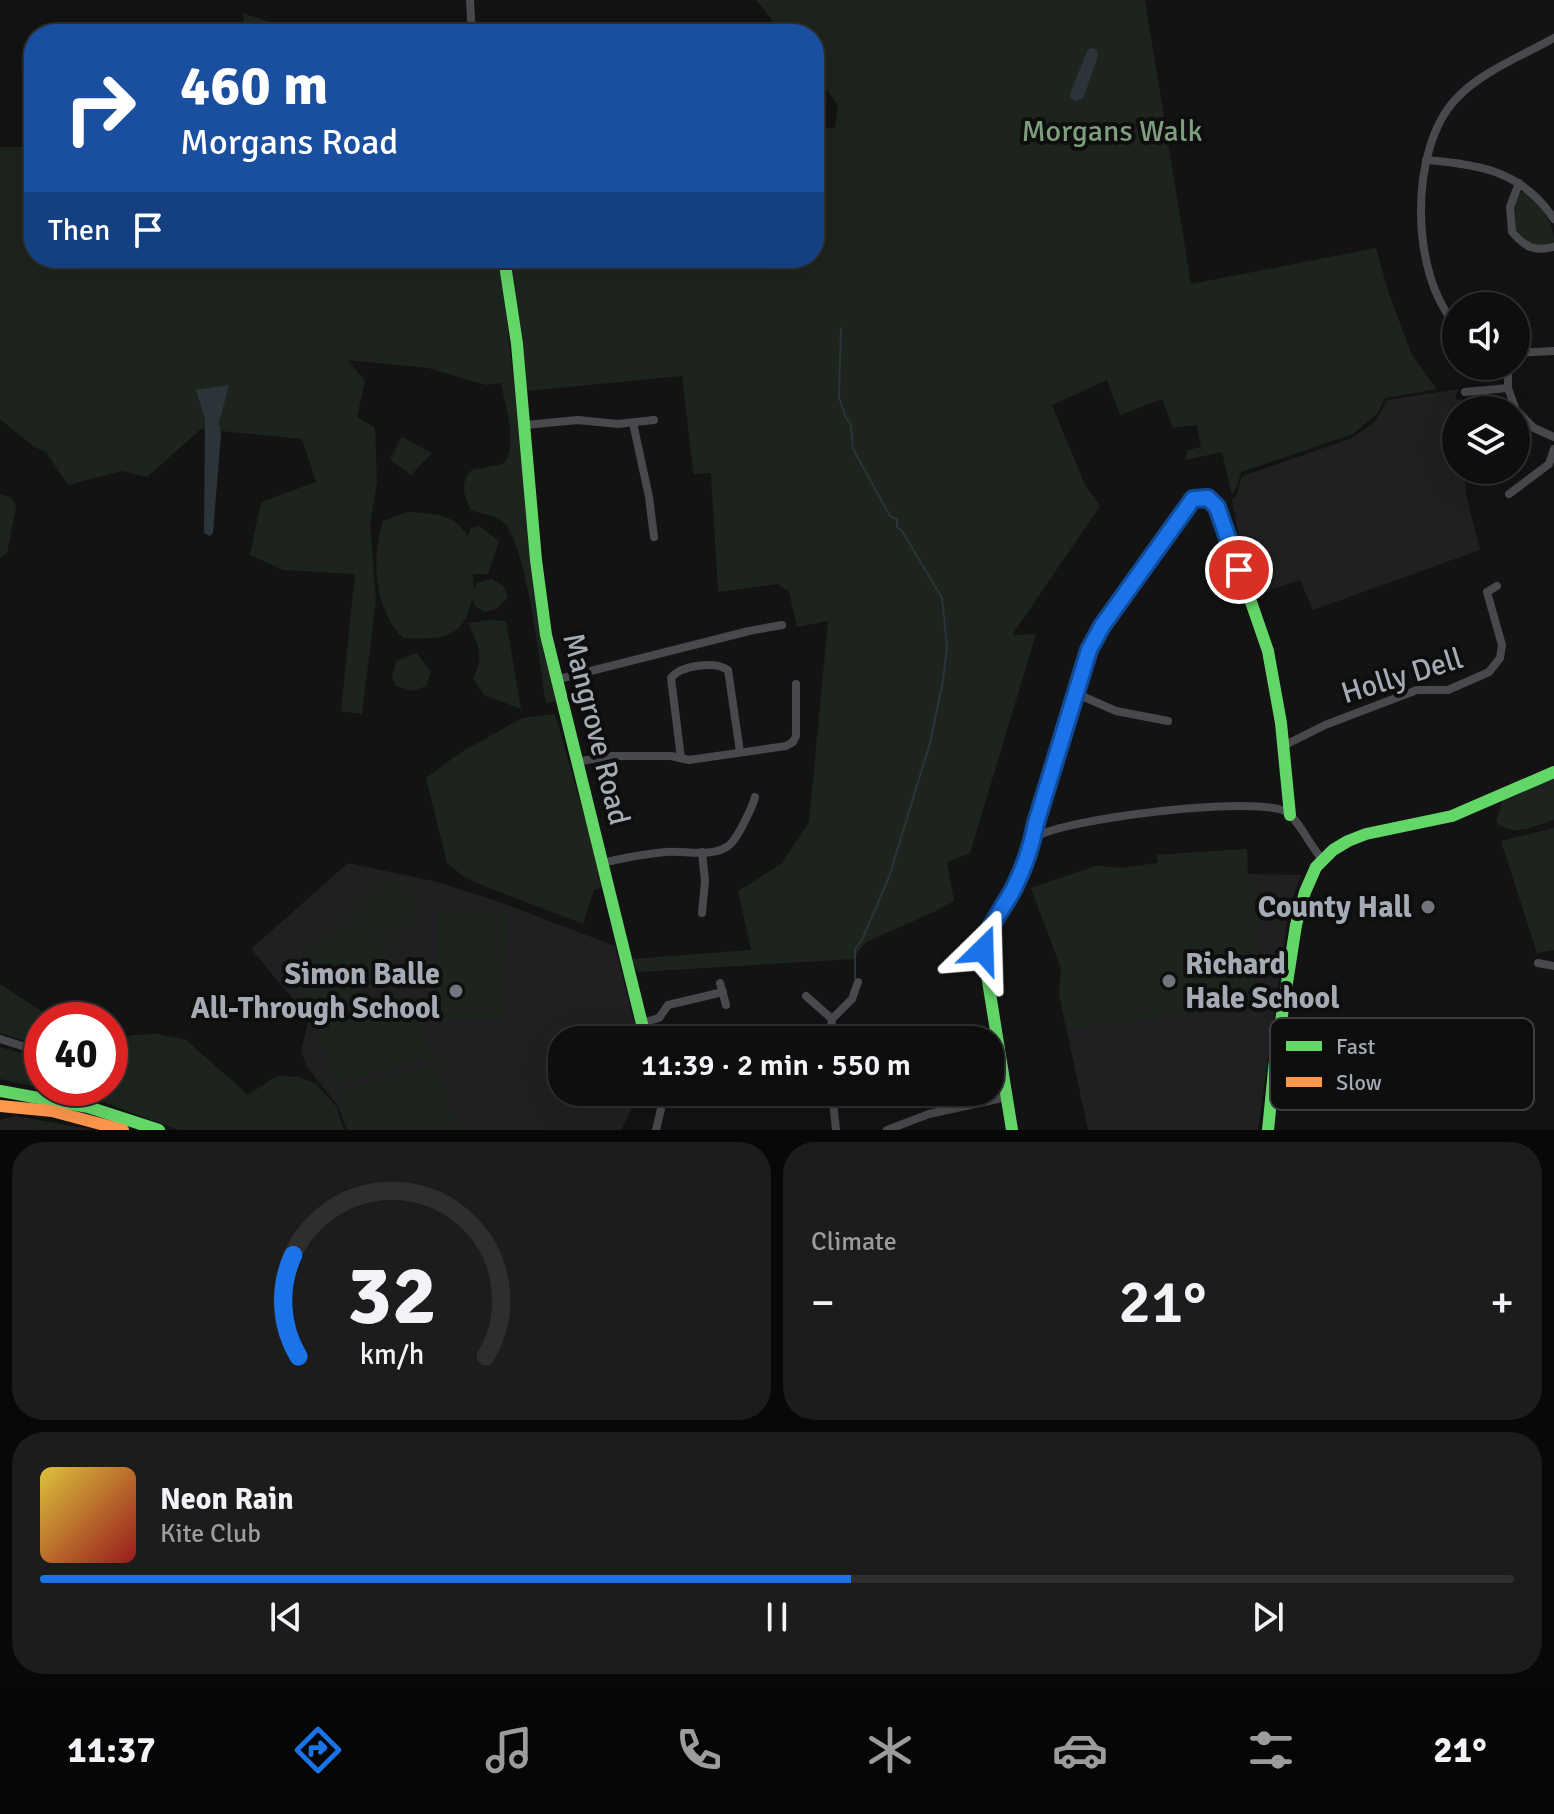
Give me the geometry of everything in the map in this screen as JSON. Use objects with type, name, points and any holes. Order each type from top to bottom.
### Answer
[{"type":"main road","name":"Mangrove Road","points":[[506,268],[517,344],[539,590],[555,680],[643,1026]]},
{"type":"main road","points":[[1012,1130],[983,950],[988,933],[1015,886],[1035,837],[1036,823],[1089,650],[1102,626],[1193,499],[1208,498],[1217,507],[1257,616],[1272,669],[1290,815]]},
{"type":"main road","points":[[1282,1018],[1296,925],[1308,882],[1333,850],[1366,834],[1452,816],[1554,772]]},
{"type":"main road","points":[[0,1091],[88,1107],[159,1130]]},
{"type":"main road","points":[[0,1106],[52,1111],[123,1130]]},
{"type":"main road","points":[[1268,1130],[1270,1110]]},
{"type":"street","points":[[470,0],[471,24]]},
{"type":"street","points":[[1442,303],[1426,251],[1421,199],[1426,160],[1440,120],[1464,91],[1554,38]]},
{"type":"street","points":[[1426,160],[1488,169],[1506,175],[1544,205],[1554,219]]},
{"type":"street","points":[[1519,183],[1510,207],[1512,232],[1531,249],[1554,247]]},
{"type":"street","points":[[1530,352],[1554,351]]},
{"type":"street","points":[[1508,380],[1511,396]]},
{"type":"street","points":[[1465,392],[1508,388]]},
{"type":"street","points":[[525,425],[587,420],[611,424],[654,420]]},
{"type":"street","points":[[633,423],[654,537]]},
{"type":"street","points":[[1530,424],[1554,437]]},
{"type":"street","points":[[1509,494],[1549,464],[1554,449]]},
{"type":"street","name":"Holly Dell","points":[[1283,746],[1325,725],[1417,690],[1448,690],[1489,672],[1497,664],[1502,651],[1487,592],[1497,586]]},
{"type":"street","points":[[555,680],[782,625]]},
{"type":"street","points":[[681,758],[671,678],[677,671],[716,665],[728,670],[740,752]]},
{"type":"street","points":[[576,762],[610,756],[689,760],[786,746],[793,742],[798,719],[796,684]]},
{"type":"street","points":[[1075,693],[1116,711],[1168,721]]},
{"type":"street","points":[[602,863],[656,853],[718,851],[732,843],[747,819],[755,797]]},
{"type":"street","points":[[1035,837],[1071,824],[1159,811],[1275,808],[1290,815],[1323,860]]},
{"type":"street","points":[[702,852],[705,881],[702,913]]},
{"type":"street","points":[[1538,963],[1554,966]]},
{"type":"street","points":[[831,1026],[832,1019],[852,999],[858,982]]},
{"type":"street","points":[[642,1023],[659,1018],[668,1005],[721,988],[726,1005]]},
{"type":"street","points":[[806,996],[832,1019]]},
{"type":"street","points":[[0,1039],[24,1046]]},
{"type":"street","points":[[887,1130],[929,1114],[1007,1097]]},
{"type":"street","points":[[656,1130],[661,1106]]},
{"type":"street","points":[[833,1106],[836,1130]]},
{"type":"shaded area","points":[[1093,48],[1098,56],[1083,99],[1074,101],[1071,91],[1088,49]]},
{"type":"shaded area","points":[[229,385],[219,423],[221,434],[213,533],[210,536],[204,533],[205,419],[196,390]]},
{"type":"shaded area","points":[[1458,389],[1456,396],[1442,396],[1442,484],[1465,484],[1480,550],[1313,610],[1300,580],[1255,595],[1244,563],[1232,500],[1242,476],[1350,439],[1373,424],[1388,400]]},
{"type":"shaded area","name":"Richard Hale School","points":[[1247,849],[1248,874],[1301,875],[1289,908],[1274,1018],[1270,1018],[1270,1044],[1258,1130],[1088,1130],[1059,995],[1061,968],[1031,888],[1096,866],[1122,868],[1158,863],[1157,855]]},
{"type":"shaded area","name":"Simon Balle All-Through School","points":[[348,863],[437,882],[615,946],[635,1026],[548,1026],[548,1106],[633,1106],[621,1130],[347,1130],[338,1106],[307,1067],[301,1051],[309,1018],[251,949]]},
{"type":"shaded area","points":[[16,1116],[43,1130],[0,1130],[0,1120]]},
{"type":"green space","name":"Morgans Walk","points":[[756,0],[1145,0],[1191,284],[1376,248],[1412,355],[1437,389],[1385,398],[1377,414],[1353,434],[1241,472],[1232,495],[1222,452],[1185,460],[1188,450],[1201,447],[1197,425],[1173,428],[1162,399],[1120,415],[1107,380],[1052,405],[1085,485],[1100,506],[1012,635],[1036,634],[970,853],[947,862],[954,901],[866,942],[853,959],[638,972],[631,959],[751,950],[738,891],[781,864],[809,822],[828,621],[797,627],[789,592],[778,584],[718,592],[711,473],[694,474],[682,376],[527,391],[510,268],[824,268],[824,129],[835,127],[838,105],[824,87],[824,24],[775,24]]},
{"type":"green space","points":[[243,13],[275,24],[244,24]]},
{"type":"green space","points":[[0,147],[24,147],[24,268],[501,268],[544,655],[558,701],[546,703],[532,609],[513,537],[502,521],[471,510],[465,494],[465,479],[472,470],[503,464],[508,457],[510,425],[501,383],[486,385],[428,368],[348,360],[365,381],[357,417],[375,428],[377,481],[370,525],[376,599],[362,714],[341,711],[355,574],[283,570],[250,555],[261,502],[316,482],[302,439],[201,429],[147,477],[122,471],[68,485],[46,452],[34,447],[0,419]]},
{"type":"green space","points":[[1525,192],[1546,215],[1554,244],[1531,247],[1514,230],[1512,207],[1518,193]]},
{"type":"green space","points":[[402,437],[432,453],[411,475],[390,459]]},
{"type":"green space","points":[[0,494],[11,498],[16,508],[7,553],[0,558]]},
{"type":"green space","points":[[407,512],[449,518],[468,536],[471,528],[479,526],[499,541],[488,574],[473,574],[474,591],[477,583],[492,579],[504,587],[508,597],[497,609],[485,612],[475,606],[472,598],[469,612],[457,630],[439,637],[403,638],[386,613],[376,567],[383,521]]},
{"type":"green space","points":[[506,621],[521,709],[484,695],[473,678],[479,664],[479,650],[468,623]]},
{"type":"green space","points":[[416,653],[431,671],[426,686],[413,691],[396,686],[392,677],[396,661]]},
{"type":"green space","points":[[555,714],[604,886],[594,890],[583,924],[479,884],[447,863],[426,778],[460,753],[522,718]]},
{"type":"green space","points":[[1554,778],[1554,820],[1517,830],[1496,822],[1503,800]]},
{"type":"green space","points":[[1554,828],[1554,950],[1537,953],[1501,841]]},
{"type":"green space","points":[[1247,849],[1247,874],[1263,901],[1256,944],[1258,1008],[1068,1029],[1059,995],[1061,968],[1031,888],[1096,866],[1122,868],[1158,863],[1157,855]]},
{"type":"green space","points":[[396,878],[420,911],[383,938],[358,906]]},
{"type":"green space","points":[[507,911],[506,1021],[437,1021],[437,912]]},
{"type":"green space","points":[[359,915],[394,963],[322,1019],[284,971]]},
{"type":"green space","points":[[0,984],[28,1002],[24,1002],[24,1040],[0,1033]]},
{"type":"green space","points":[[417,998],[432,1058],[333,1085],[316,1024]]},
{"type":"green space","points":[[157,1034],[186,1040],[248,1095],[277,1076],[299,1077],[316,1084],[336,1106],[344,1130],[179,1130],[114,1106],[128,1106],[128,1036]]},
{"type":"green space","points":[[0,1047],[24,1054],[24,1084],[0,1079]]},
{"type":"green space","points":[[439,1062],[455,1127],[444,1130],[349,1130],[337,1092]]},
{"type":"green space","points":[[16,1116],[94,1130],[43,1130]]},
{"type":"waterway","points":[[841,328],[839,397],[851,425],[853,449],[890,516],[897,519],[897,527],[942,598],[947,646],[930,743],[889,877],[862,940],[855,949],[855,978]]},
{"type":"traffic: fast","points":[[506,268],[517,344],[536,560],[546,635],[643,1026]]},
{"type":"traffic: fast","points":[[1249,596],[1268,651],[1281,723],[1290,815]]},
{"type":"traffic: fast","points":[[1282,1018],[1296,925],[1305,892],[1316,867],[1333,850],[1366,834],[1452,816],[1554,772]]},
{"type":"traffic: fast","points":[[1012,1130],[983,950],[1027,858],[1051,773]]},
{"type":"traffic: fast","points":[[0,1091],[88,1107],[159,1130]]},
{"type":"traffic: fast","points":[[1268,1130],[1270,1110]]},
{"type":"traffic: slow","points":[[1051,773],[1089,650],[1102,626],[1186,507],[1197,498],[1208,498],[1217,507],[1249,596]]},
{"type":"traffic: slow","points":[[0,1106],[52,1111],[123,1130]]},
{"type":"place","name":"County Hall","points":[[1428,907]]},
{"type":"place","name":"Richard Hale School","points":[[1169,981]]},
{"type":"place","name":"Simon Balle All-Through School","points":[[456,991]]},
{"type":"route","points":[[983,950],[988,933],[1015,886],[1035,837],[1036,823],[1089,650],[1102,626],[1193,499],[1208,498],[1217,507],[1239,570]]}]
